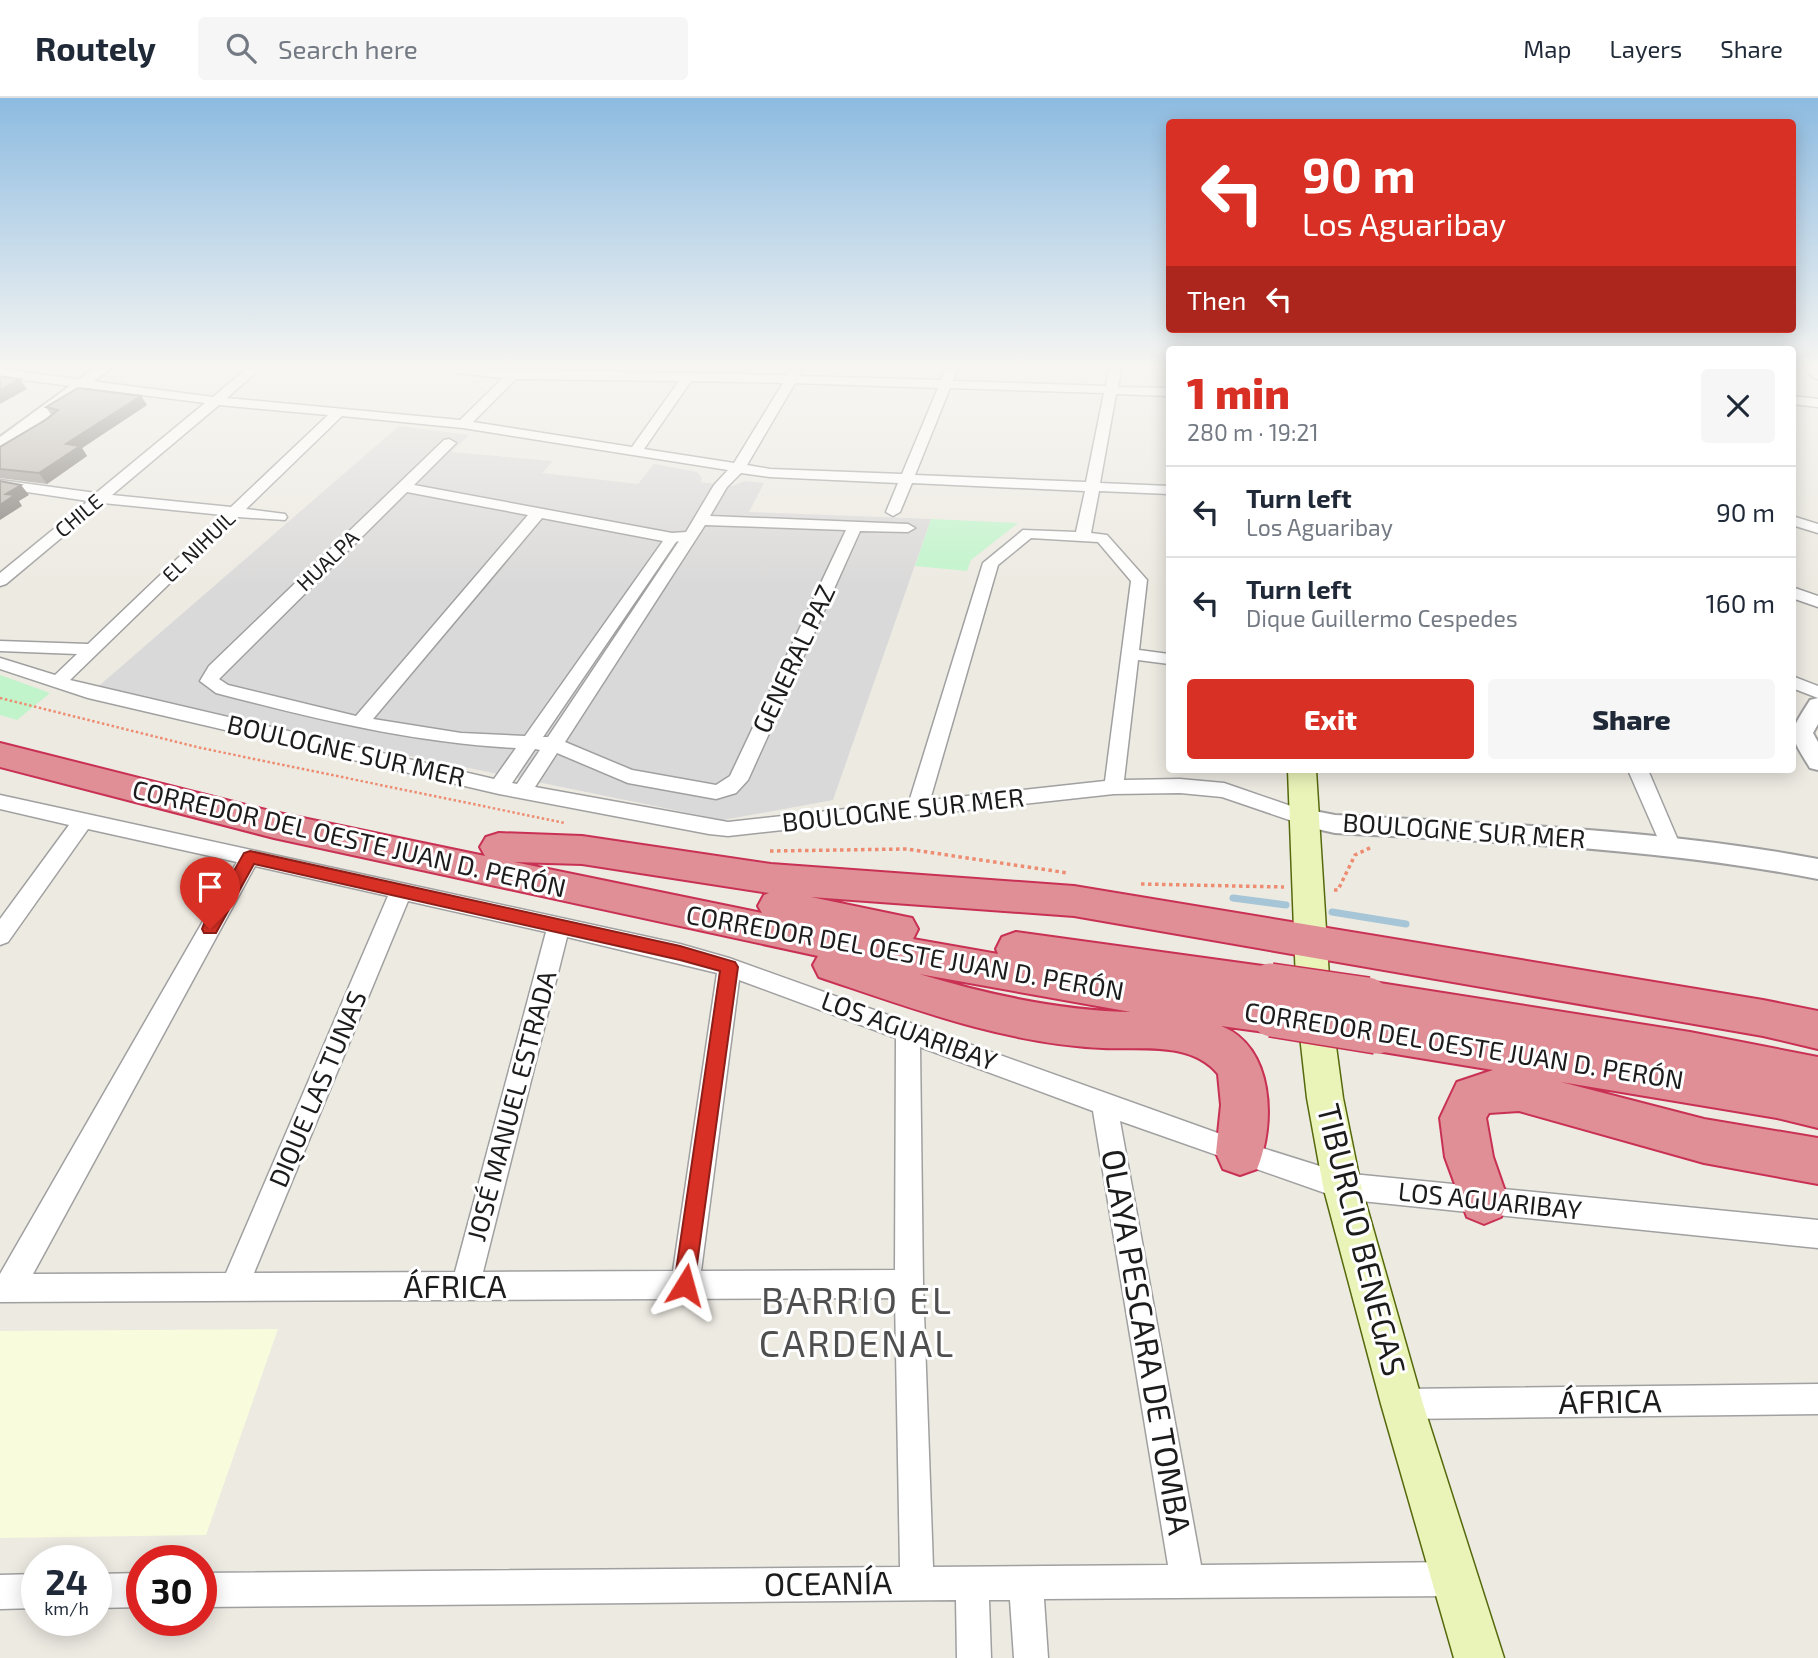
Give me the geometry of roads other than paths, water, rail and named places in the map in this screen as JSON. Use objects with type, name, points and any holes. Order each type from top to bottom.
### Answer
[{"type":"highway","name":"CORREDOR DEL OESTE JUAN D. PERÓN","points":[[1,730],[271,797],[499,847],[851,920],[1271,1000]]},
{"type":"highway","name":"CORREDOR DEL OESTE JUAN D. PERÓN","points":[[1,730],[274,825],[839,946],[1271,1000],[1372,1016],[1818,1107]]},
{"type":"highway","points":[[499,847],[582,850],[771,879],[1074,901],[1763,1018],[1818,1030]]},
{"type":"highway","points":[[628,902],[976,1010],[1096,1031],[1196,1034],[1215,1043],[1233,1059],[1242,1077],[1244,1103],[1240,1153]]},
{"type":"highway","name":"CORREDOR DEL OESTE JUAN D. PERÓN","points":[[1372,1016],[1690,1051],[1818,1077]]},
{"type":"highway","points":[[1484,1200],[1469,1157],[1463,1118],[1474,1097],[1495,1090],[1519,1091],[1704,1142],[1818,1160]]},
{"type":"main road","name":"TIBURCIO BENEGAS","points":[[1302,773],[1309,940],[1323,1087],[1342,1186],[1402,1404],[1479,1658]]},
{"type":"street","name":"CHILE","points":[[0,581],[167,442]]},
{"type":"street","name":"EL NIHUIL","points":[[58,682],[308,442]]},
{"type":"street","points":[[577,442],[770,473],[1166,489]]},
{"type":"street","points":[[636,451],[642,442]]},
{"type":"street","points":[[522,792],[721,485],[738,468],[754,442]]},
{"type":"street","points":[[893,512],[922,442]]},
{"type":"street","points":[[1083,537],[1102,442]]},
{"type":"street","name":"HUALPA","points":[[360,723],[222,689],[209,681],[215,670],[449,443]]},
{"type":"street","points":[[0,484],[100,498],[280,517]]},
{"type":"street","points":[[404,488],[672,538]]},
{"type":"street","points":[[360,723],[538,513]]},
{"type":"street","points":[[1796,521],[1818,529]]},
{"type":"street","name":"GENERAL PAZ","points":[[553,744],[628,776],[716,792],[729,788],[738,780],[855,526]]},
{"type":"street","points":[[499,787],[672,538],[695,528],[908,528]]},
{"type":"street","points":[[917,809],[991,563],[1028,533],[1102,538],[1139,580],[1114,787]]},
{"type":"street","points":[[1796,593],[1818,601]]},
{"type":"street","points":[[0,646],[93,649]]},
{"type":"street","points":[[1130,654],[1166,659]]},
{"type":"street","name":"BOULOGNE SUR MER","points":[[0,663],[88,692],[499,787],[728,829],[1114,787],[1180,786],[1224,790],[1304,818],[1335,824],[1670,845],[1776,860],[1818,869]]},
{"type":"street","points":[[1796,684],[1818,692]]},
{"type":"street","points":[[1818,705],[1801,733],[1818,762]]},
{"type":"street","points":[[360,723],[461,739],[553,744]]},
{"type":"street","points":[[1639,773],[1670,845]]},
{"type":"street","name":"LOS AGUARIBAY","points":[[0,802],[680,953],[729,967],[1240,1153],[1342,1186],[1818,1234]]},
{"type":"street","points":[[0,936],[84,819]]},
{"type":"street","points":[[5,1288],[250,857]]},
{"type":"street","name":"DIQUE LAS TUNAS","points":[[234,1287],[401,892]]},
{"type":"street","name":"JOSÉ MANUEL ESTRADA","points":[[465,1286],[559,926]]},
{"type":"street","points":[[685,1285],[729,967]]},
{"type":"street","points":[[908,1031],[909,1284],[917,1584]]},
{"type":"street","name":"OLAYA PESCARA DE TOMBA","points":[[1104,1103],[1188,1581]]},
{"type":"street","name":"ÁFRICA","points":[[5,1288],[909,1284]]},
{"type":"street","name":"ÁFRICA","points":[[1402,1404],[1818,1399]]},
{"type":"street","name":"OCEANÍA","points":[[217,1590],[1455,1579]]},
{"type":"street","points":[[972,1583],[974,1658]]},
{"type":"street","points":[[1026,1583],[1031,1658]]},
{"type":"street","points":[[0,1592],[21,1591]]},
{"type":"waterway","points":[[1233,898],[1286,905]]},
{"type":"waterway","points":[[1332,912],[1406,924]]},
{"type":"district","name":"BARRIO EL CARDENAL","points":[[857,1322]]}]
